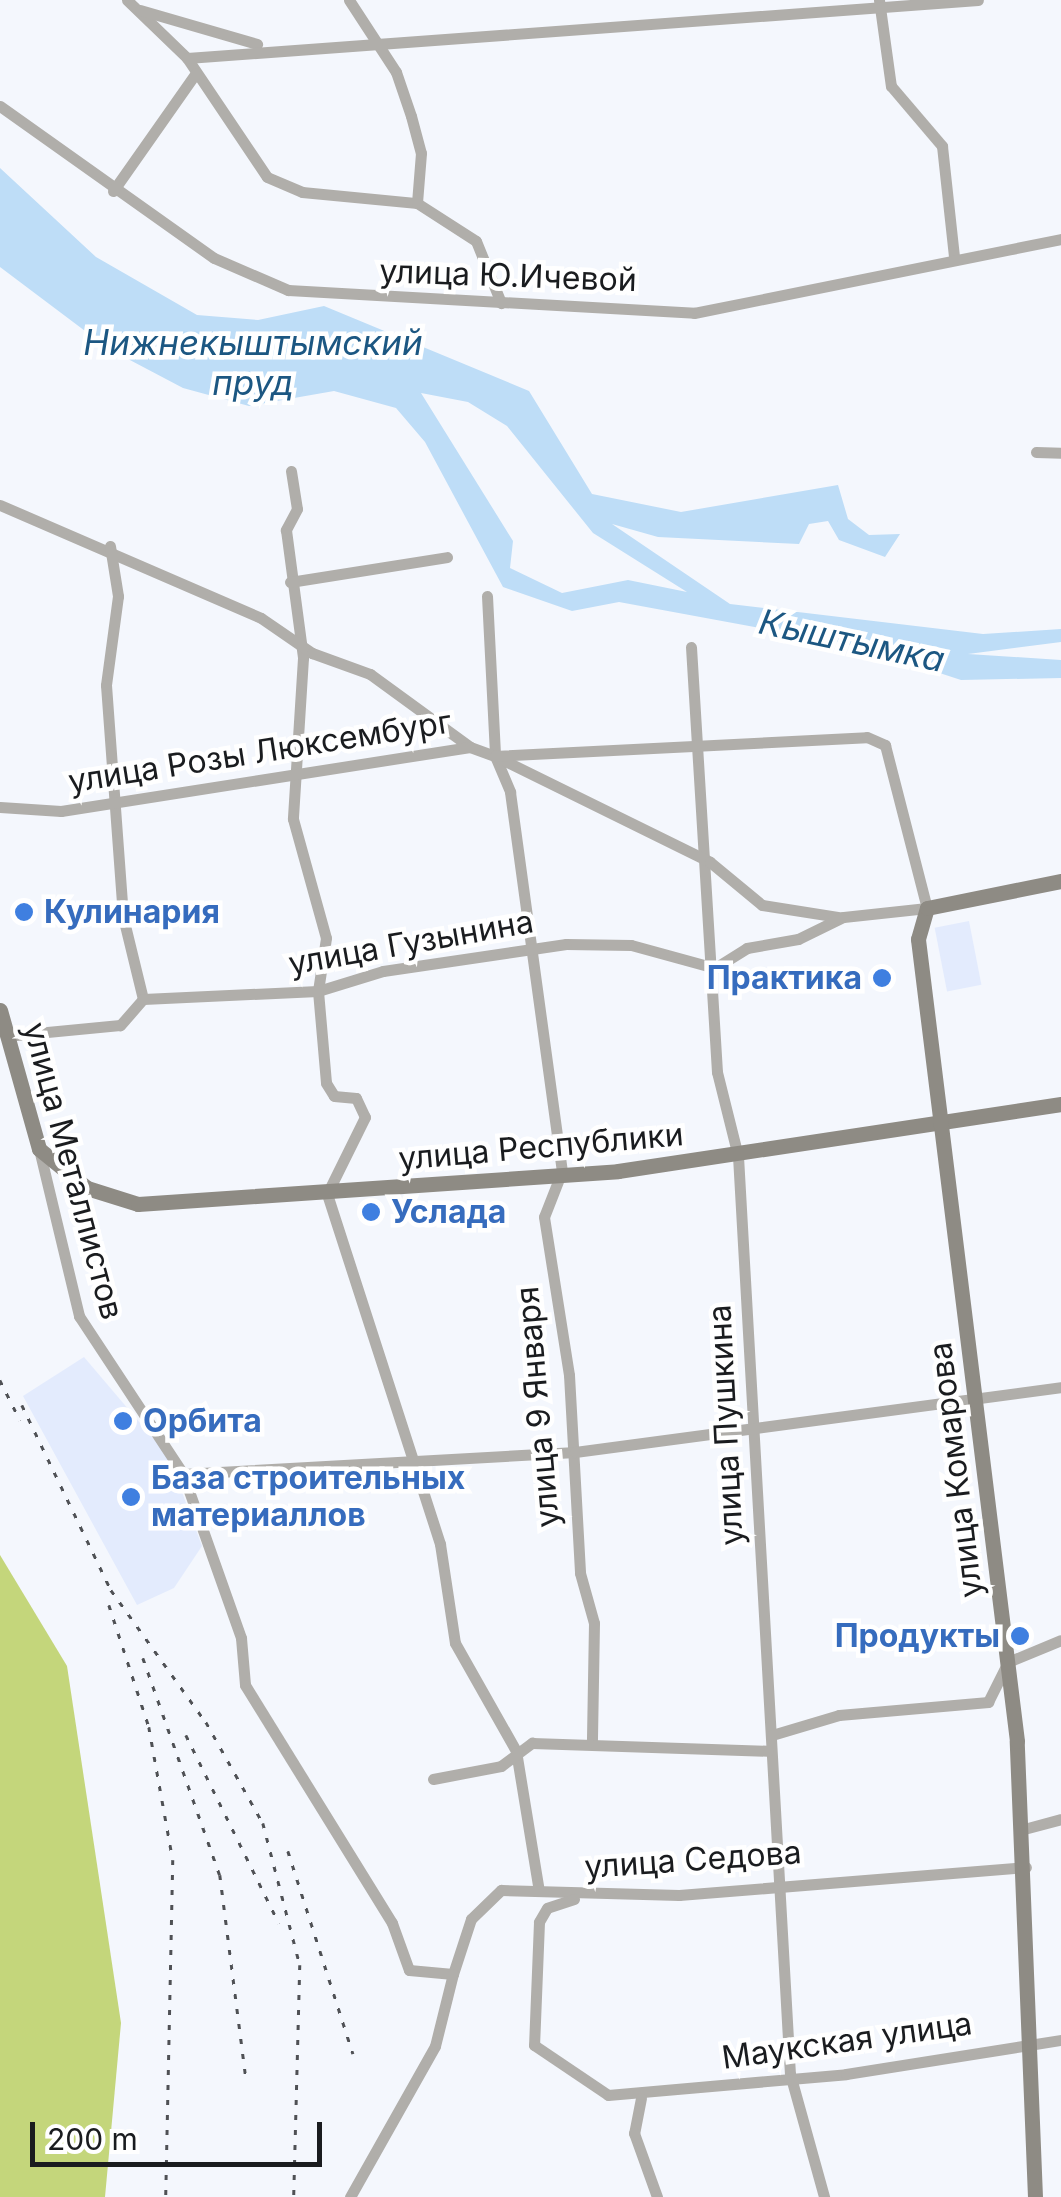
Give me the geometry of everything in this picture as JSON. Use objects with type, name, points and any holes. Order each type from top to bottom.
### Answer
[{"type":"street","points":[[350,0],[379,43],[421,153],[417,203]]},
{"type":"street","points":[[187,58],[266,46],[379,43],[615,21],[978,0]]},
{"type":"street","points":[[128,2],[266,46]]},
{"type":"street","points":[[128,2],[187,58],[266,176],[302,192],[417,203],[476,241],[501,304]]},
{"type":"street","points":[[880,6],[892,86],[942,146],[954,257]]},
{"type":"street","points":[[114,191],[196,72]]},
{"type":"street","name":"улица Ю.Ичевой","points":[[0,106],[114,191],[214,258],[288,290],[694,313],[954,257],[1061,239]]},
{"type":"street","points":[[1036,452],[1061,453]]},
{"type":"street","points":[[291,472],[290,582],[300,779],[300,865],[326,938],[318,992],[326,1083],[334,1096],[356,1098],[365,1117],[328,1194],[410,1462],[440,1544],[454,1642],[516,1751],[538,1886]]},
{"type":"street","points":[[0,505],[41,530],[110,546],[295,642],[370,674],[470,747]]},
{"type":"street","points":[[6,1036],[120,1025],[143,999],[124,918],[115,803],[110,546]]},
{"type":"street","points":[[290,582],[447,556]]},
{"type":"street","name":"улица 9 Января","points":[[487,596],[495,756],[510,792],[562,1171],[544,1217],[575,1452],[580,1573],[594,1624],[592,1742]]},
{"type":"street","name":"улица Пушкина","points":[[691,647],[710,862],[717,1072],[738,1156],[772,1736],[768,1752],[774,1882],[790,2074],[824,2197]]},
{"type":"street","name":"улица Розы Люксембург","points":[[0,806],[115,803],[300,779],[470,747],[495,756],[698,742],[867,737],[884,746]]},
{"type":"street","name":"улица Комарова","points":[[884,746],[928,908],[918,939],[944,1122],[1008,1662],[1026,1867],[1035,2197]]},
{"type":"street","points":[[495,756],[710,862],[762,904],[843,917],[928,908],[1061,881]]},
{"type":"street","points":[[716,968],[747,948],[798,939],[843,917]]},
{"type":"street","name":"улица Гузынина","points":[[143,999],[318,992],[383,971],[530,950],[631,945],[716,968]]},
{"type":"street","name":"улица Металлистов","points":[[0,1010],[39,1149],[79,1316],[183,1474],[241,1638],[245,1685],[392,1922],[409,1970],[453,1974]]},
{"type":"street","name":"улица Республики","points":[[39,1149],[87,1188],[138,1204],[328,1194],[738,1156],[1061,1104]]},
{"type":"street","points":[[183,1474],[575,1452],[1061,1387]]},
{"type":"street","points":[[772,1736],[839,1715],[988,1702],[1008,1662],[1061,1640]]},
{"type":"street","points":[[433,1779],[501,1766],[516,1751],[592,1742],[768,1752]]},
{"type":"street","points":[[1024,1828],[1061,1818]]},
{"type":"street","name":"улица Седова","points":[[350,2197],[435,2046],[470,1920],[501,1890],[538,1886],[577,1898],[1026,1867]]},
{"type":"street","points":[[577,1898],[547,1908],[539,1922],[534,2046],[582,2082],[642,2098],[634,2133],[656,2197]]},
{"type":"street","name":"Маукская улица","points":[[642,2098],[790,2074],[1061,2040]]},
{"type":"shaded area","points":[[969,921],[981,985],[947,991],[935,928]]},
{"type":"shaded area","name":"База cтроительных материаллов","points":[[84,1357],[169,1457],[202,1546],[174,1588],[137,1605],[23,1396]]},
{"type":"green space","points":[[0,1555],[67,1666],[121,2023],[105,2197],[0,2197]]},
{"type":"water","name":"Нижнекыштымский пруд","points":[[0,168],[96,257],[197,315],[258,320],[324,306],[529,391],[592,494],[681,512],[838,485],[848,519],[869,535],[900,534],[885,557],[839,540],[828,521],[809,524],[799,544],[658,537],[612,524],[730,604],[983,634],[1061,629],[1061,642],[968,654],[1061,660],[1061,678],[961,680],[857,646],[619,602],[572,611],[503,587],[425,442],[396,408],[334,391],[249,406],[183,388],[109,349],[0,267]],"holes":[[[421,393],[468,402],[507,426],[593,533],[687,592],[628,580],[562,593],[510,568],[513,541]]]},
{"type":"railway","points":[[0,1380],[20,1420]]},
{"type":"railway","points":[[22,1405],[111,1590],[206,1722],[263,1823],[300,1965],[294,2197]]},
{"type":"railway","points":[[109,1605],[149,1727],[173,1860],[166,2197]]},
{"type":"railway","points":[[143,1658],[220,1875],[246,2079]]},
{"type":"railway","points":[[186,1735],[279,1923]]},
{"type":"railway","points":[[288,1851],[353,2054]]},
{"type":"place","name":"Кулинария","points":[[24,912]]},
{"type":"place","name":"Практика","points":[[882,978]]},
{"type":"place","name":"Услада","points":[[371,1212]]},
{"type":"place","name":"Орбита","points":[[123,1421]]},
{"type":"place","name":"База cтроительных материаллов","points":[[131,1497]]},
{"type":"place","name":"Продукты","points":[[1020,1636]]},
{"type":"water label","name":"Кыштымка","points":[[852,640]]}]
